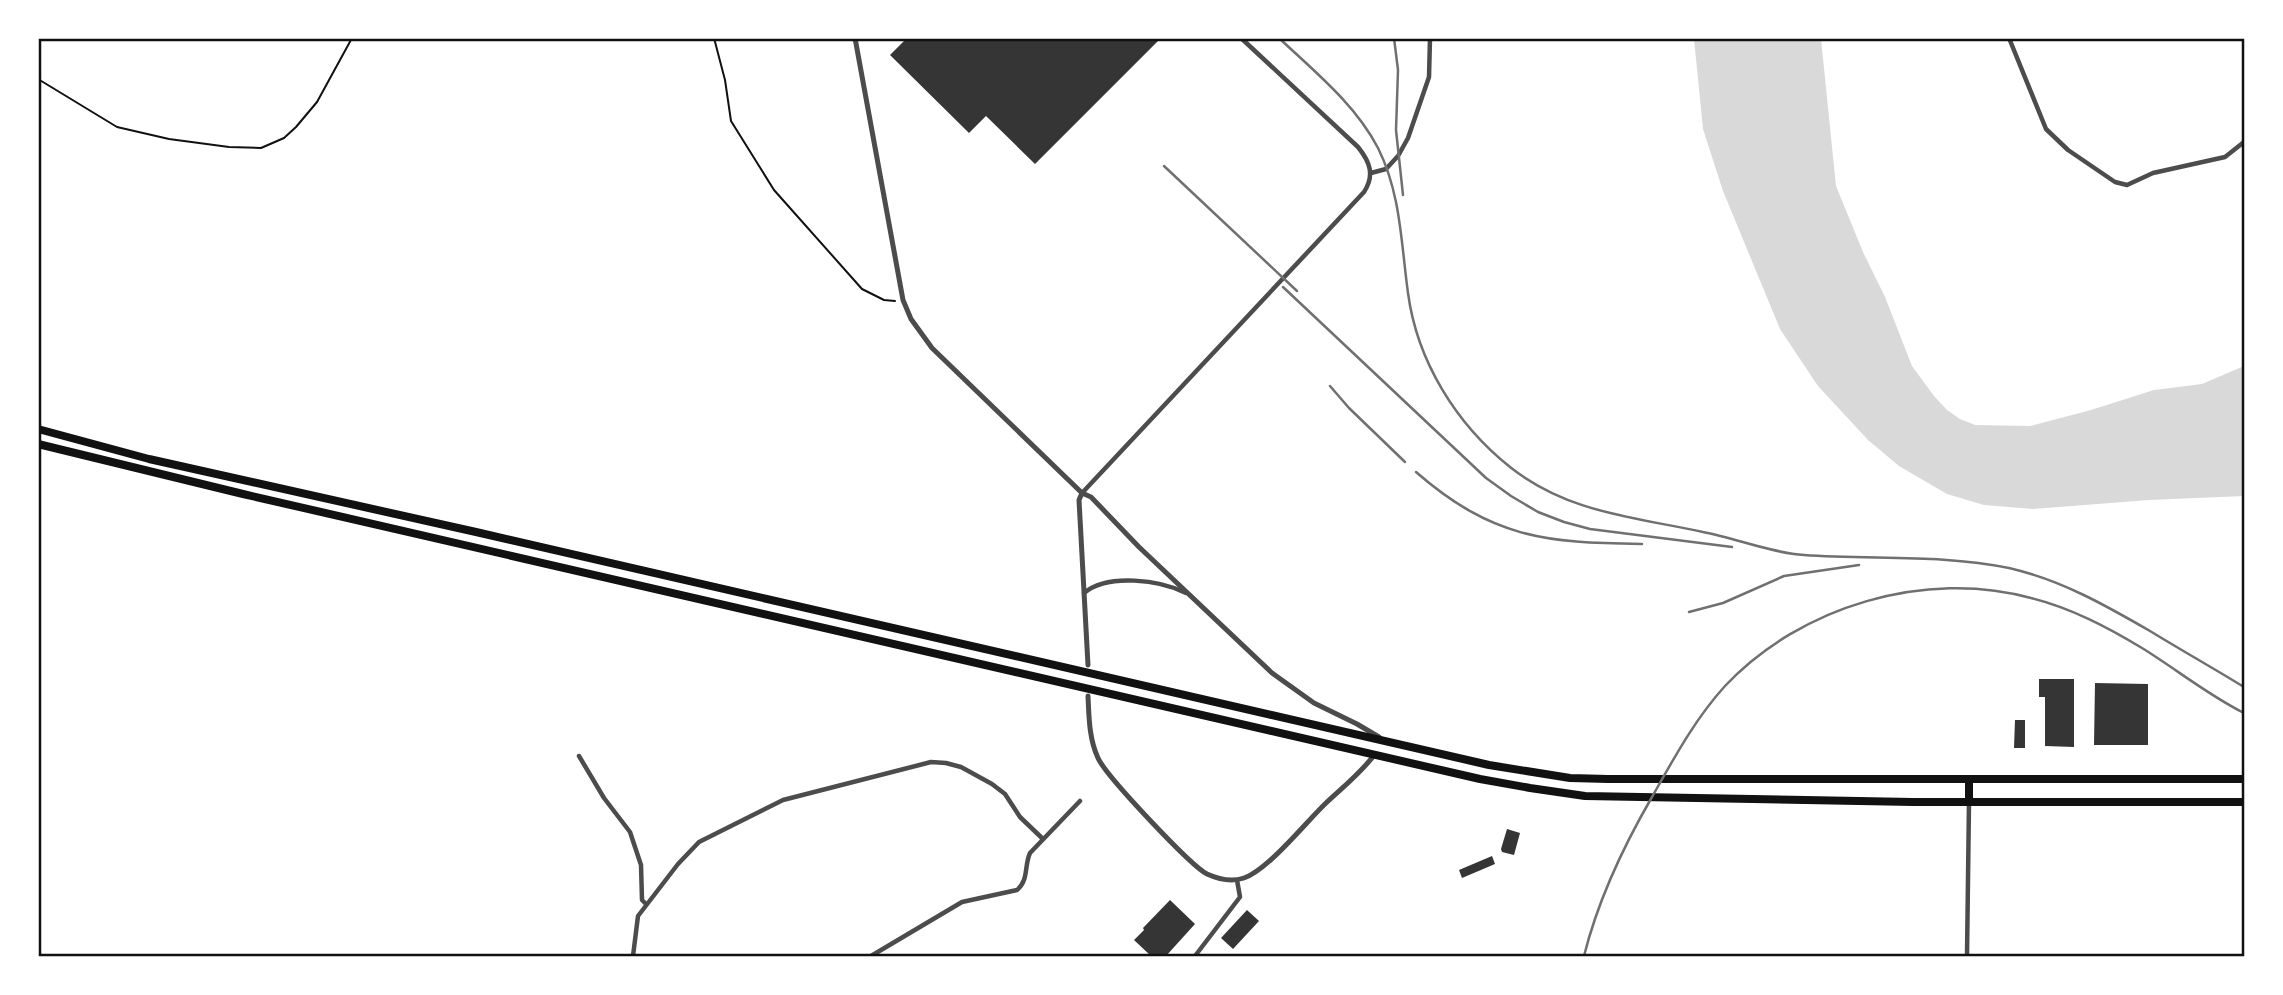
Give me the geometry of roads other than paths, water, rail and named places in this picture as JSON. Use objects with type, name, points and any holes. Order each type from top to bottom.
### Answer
[{"type":"highway","points":[[38,429],[149,459],[1489,765],[1570,778],[2245,779]]},
{"type":"highway","points":[[38,444],[231,492],[1505,784],[1585,796],[1900,802],[2245,803]]},
{"type":"highway","points":[[1969,780],[1969,801]]},
{"type":"street","points":[[855,38],[903,300],[911,319],[932,348],[1082,493],[1091,496],[1139,547],[1272,673],[1294,690],[1384,741]]},
{"type":"street","points":[[1088,665],[1079,500],[1082,493],[1364,192],[1370,181],[1367,159],[1358,147],[1241,38]]},
{"type":"street","points":[[1371,173],[1386,169],[1398,156],[1408,138],[1429,77],[1430,38]]},
{"type":"street","points":[[2009,38],[2037,113],[2046,129],[2066,148],[2115,183],[2127,184],[2153,173],[2224,157],[2245,142]]},
{"type":"street","points":[[1084,594],[1100,583],[1113,581],[1169,584],[1189,595]]},
{"type":"street","points":[[1088,696],[1094,750],[1105,771],[1196,867],[1216,878],[1237,880],[1264,866],[1363,770],[1375,754]]},
{"type":"street","points":[[579,756],[604,798],[630,832],[641,865],[642,900],[646,904]]},
{"type":"street","points":[[633,957],[638,916],[689,851],[699,842],[783,800],[931,762],[946,763],[961,767],[1001,790],[1020,817],[1042,839]]},
{"type":"street","points":[[871,957],[961,902],[1017,890],[1026,877],[1030,853],[1080,801]]},
{"type":"street","points":[[1967,957],[1969,801]]},
{"type":"street","points":[[1195,957],[1240,897],[1237,880]]},
{"type":"railway","points":[[1279,38],[1320,76],[1358,117],[1386,165],[1396,201],[1413,318],[1420,343],[1442,389],[1456,411],[1490,450],[1532,482],[1578,504],[1602,511],[1779,551],[1804,555],[1958,561],[2028,573],[2065,586],[2099,603],[2244,687]]},
{"type":"railway","points":[[1394,38],[1398,70],[1396,130],[1403,195]]},
{"type":"railway","points":[[1164,166],[1297,291]]},
{"type":"railway","points":[[1283,287],[1486,478],[1538,512],[1590,529],[1732,547]]},
{"type":"railway","points":[[1330,386],[1405,462]]},
{"type":"railway","points":[[1416,472],[1444,494],[1495,524],[1521,532],[1576,542],[1642,544]]},
{"type":"railway","points":[[1689,612],[1723,603],[1784,576],[1859,565]]},
{"type":"railway","points":[[1584,956],[1596,915],[1621,855],[1668,768],[1704,712],[1725,686],[1755,658],[1790,634],[1827,615],[1867,601],[1908,592],[1949,588],[1991,590],[2031,598],[2074,613],[2116,633],[2244,713]]}]
